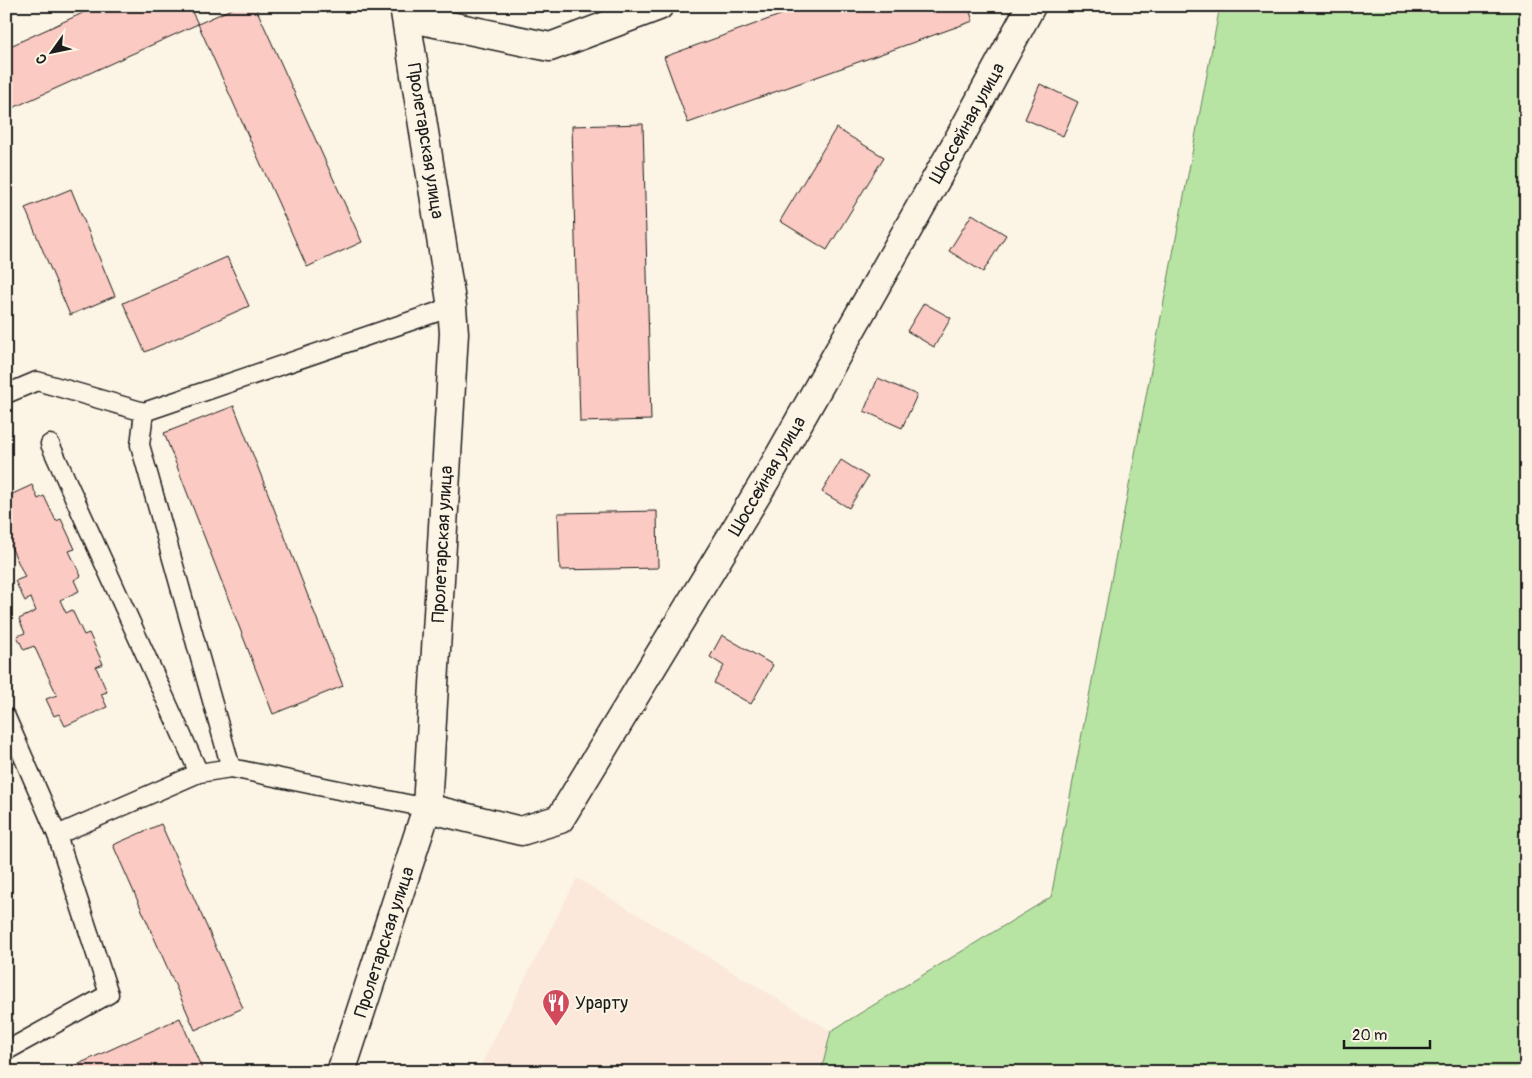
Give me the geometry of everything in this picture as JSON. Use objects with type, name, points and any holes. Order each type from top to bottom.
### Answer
[{"type":"street","points":[[406,12],[550,47],[659,6]]},
{"type":"street","name":"Шоссейная улица","points":[[427,808],[521,831],[560,819],[771,471],[960,137],[1031,6]]},
{"type":"street","name":"Пролетарская улица","points":[[342,1072],[427,808],[454,334],[452,307],[406,12]]},
{"type":"lane","points":[[6,394],[37,381],[144,412],[452,307]]},
{"type":"lane","points":[[144,412],[140,445],[231,768]]},
{"type":"lane","points":[[50,444],[199,773]]},
{"type":"lane","points":[[6,717],[57,835],[109,994],[6,1051]]},
{"type":"lane","points":[[57,835],[199,773],[231,768],[427,808]]},
{"type":"shaded area","points":[[577,878],[831,1031],[821,1072],[477,1072]]},
{"type":"green space","points":[[1220,6],[1526,6],[1526,1072],[821,1072],[831,1031],[1051,897]]},
{"type":"building","points":[[98,6],[189,6],[198,24],[6,111],[6,48]]},
{"type":"building","points":[[238,6],[255,6],[362,242],[307,267],[198,24]]},
{"type":"building","points":[[805,6],[968,6],[973,21],[688,123],[664,57]]},
{"type":"building","points":[[1040,84],[1078,102],[1063,136],[1025,119]]},
{"type":"building","points":[[643,124],[651,420],[580,422],[572,126]]},
{"type":"building","points":[[836,128],[884,157],[827,250],[780,221]]},
{"type":"building","points":[[71,189],[115,296],[70,315],[25,208]]},
{"type":"building","points":[[972,214],[1006,235],[983,272],[949,251]]},
{"type":"building","points":[[227,257],[249,306],[145,352],[123,303]]},
{"type":"building","points":[[924,303],[951,318],[934,347],[907,331]]},
{"type":"building","points":[[878,378],[917,395],[902,428],[864,411]]},
{"type":"building","points":[[234,406],[343,686],[273,714],[164,433]]},
{"type":"building","points":[[841,460],[868,477],[849,508],[822,492]]},
{"type":"building","points":[[32,485],[38,499],[44,496],[56,521],[61,519],[75,549],[69,551],[81,576],[74,580],[79,591],[60,600],[66,613],[72,610],[84,635],[89,633],[103,664],[96,667],[107,692],[101,694],[107,707],[65,726],[59,714],[54,716],[46,699],[57,695],[34,646],[24,650],[17,636],[25,633],[19,619],[36,611],[31,598],[25,601],[15,581],[25,577],[6,536],[6,497]]},
{"type":"building","points":[[657,511],[658,568],[560,570],[558,513]]},
{"type":"building","points":[[722,635],[773,665],[751,704],[714,683],[724,666],[710,657]]},
{"type":"building","points":[[161,824],[243,1008],[195,1030],[113,845]]},
{"type":"building","points":[[180,1018],[202,1069],[196,1072],[61,1072]]},
{"type":"place","name":"Урарту","points":[[556,1027]]}]
